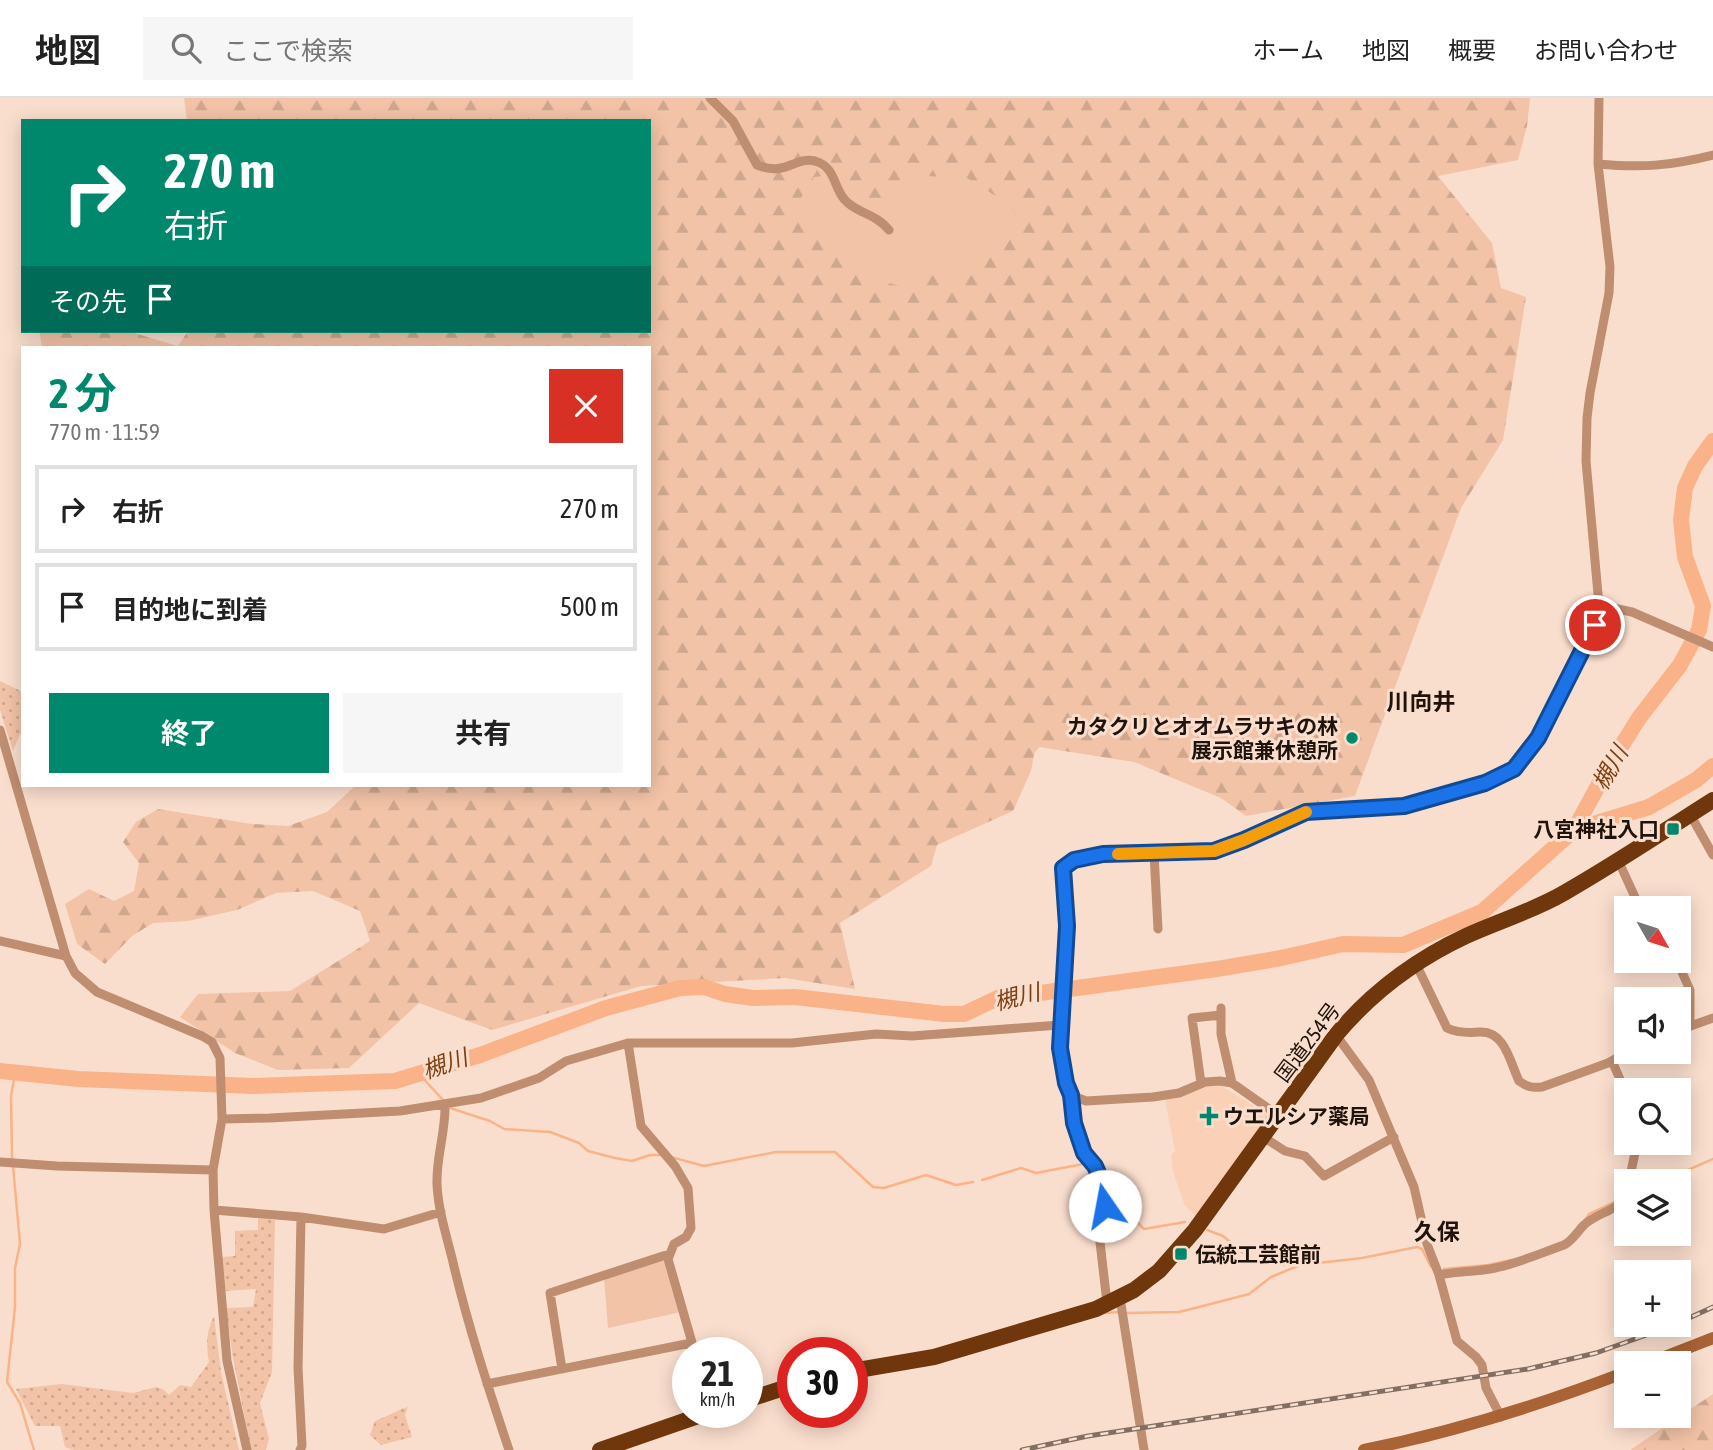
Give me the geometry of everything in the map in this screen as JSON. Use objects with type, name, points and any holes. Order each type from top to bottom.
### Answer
[{"type":"highway","name":"国道254号","points":[[868,1368],[934,1357],[1082,1314],[1114,1301],[1150,1277],[1176,1254],[1198,1228],[1354,1013],[1416,964],[1469,935],[1524,914],[1563,894],[1713,800]]},
{"type":"highway","points":[[600,1450],[672,1425]]},
{"type":"street","points":[[710,98],[733,121],[757,165],[769,170],[784,169],[803,160],[817,161],[831,171],[847,202],[881,220],[889,230]]},
{"type":"street","points":[[1144,1450],[1100,1242],[1105,1206],[1102,1182],[1095,1166],[1084,1153],[1074,1123],[1071,1095],[1062,1068],[1060,1025],[1067,926],[1063,868],[1074,860],[1103,854],[1214,851],[1306,812],[1404,806],[1485,783],[1514,769],[1538,738],[1595,625],[1599,605],[1586,461],[1587,418],[1609,293],[1610,267],[1598,164],[1599,98]]},
{"type":"street","points":[[1598,164],[1639,168],[1675,165],[1713,155]]},
{"type":"street","points":[[1599,605],[1632,612],[1713,647]]},
{"type":"street","points":[[0,730],[66,956],[75,973],[97,992],[212,1042],[220,1061],[221,1116],[213,1170],[214,1210],[227,1361],[247,1450]]},
{"type":"street","points":[[1690,814],[1713,855]]},
{"type":"street","points":[[1154,853],[1158,929]]},
{"type":"street","points":[[1618,860],[1634,896]]},
{"type":"street","points":[[0,941],[66,956]]},
{"type":"street","points":[[1416,964],[1447,1028],[1469,1033],[1490,1031],[1498,1036],[1519,1081],[1524,1086],[1542,1087],[1612,1061],[1619,1078]]},
{"type":"street","points":[[1201,1083],[1192,1018],[1221,1011],[1222,1034],[1231,1083]]},
{"type":"street","points":[[1691,1026],[1713,1018]]},
{"type":"street","points":[[221,1116],[400,1111],[446,1104],[501,1092],[539,1078],[566,1061],[628,1043],[792,1043],[876,1034],[912,1035],[1060,1025]]},
{"type":"street","points":[[1336,1035],[1369,1080],[1394,1137],[1414,1187],[1427,1244],[1439,1275],[1457,1341],[1482,1365],[1486,1388],[1501,1417]]},
{"type":"street","points":[[628,1043],[641,1126],[671,1161],[688,1188],[691,1228],[686,1237],[674,1244],[668,1259],[689,1337]]},
{"type":"street","points":[[1071,1095],[1086,1101],[1153,1097],[1179,1093],[1201,1083],[1220,1081],[1231,1083],[1279,1116]]},
{"type":"street","points":[[446,1104],[446,1127],[439,1156],[441,1212],[461,1298],[509,1450]]},
{"type":"street","points":[[1263,1136],[1285,1151],[1305,1156],[1324,1176],[1394,1137]]},
{"type":"street","points":[[0,1162],[213,1170]]},
{"type":"street","points":[[1439,1275],[1514,1264],[1564,1245],[1571,1241],[1585,1224],[1614,1207]]},
{"type":"street","points":[[214,1210],[301,1217],[384,1230],[441,1212]]},
{"type":"street","points":[[300,1450],[298,1368],[301,1217]]},
{"type":"street","points":[[562,1369],[550,1293],[669,1254]]},
{"type":"street","points":[[1680,1351],[1713,1338]]},
{"type":"street","points":[[487,1384],[672,1347]]},
{"type":"street","points":[[1364,1450],[1501,1417],[1614,1376]]},
{"type":"shaded area","points":[[1217,1083],[1268,1115],[1268,1119],[1197,1217],[1185,1206],[1173,1172],[1171,1155],[1175,1151],[1165,1100],[1196,1086]]},
{"type":"green space","points":[[184,98],[1530,98],[1527,126],[1518,160],[1438,176],[1492,243],[1501,288],[1526,297],[1503,440],[1461,508],[1355,796],[1246,816],[1221,798],[1134,762],[1039,747],[1013,811],[937,845],[931,866],[840,923],[855,989],[785,978],[641,986],[492,1030],[419,1003],[349,1068],[278,1070],[235,1053],[180,1017],[198,994],[290,991],[370,941],[360,911],[313,891],[276,893],[237,910],[188,921],[153,923],[132,936],[105,964],[77,944],[65,904],[89,889],[114,901],[134,891],[139,863],[123,842],[136,822],[158,809],[252,824],[288,826],[327,812],[354,787],[651,787],[651,346],[178,346],[187,333],[651,333],[651,119],[187,119]]},
{"type":"green space","points":[[838,174],[865,201],[892,199],[926,176],[967,178],[1010,205],[1018,219],[1014,231],[991,257],[963,273],[932,274],[906,287],[866,278],[831,243],[799,201],[814,177]]},
{"type":"green space","points":[[40,333],[134,333],[178,346],[42,346],[40,334]]},
{"type":"green space","points":[[0,681],[21,691],[21,734],[13,751],[0,710]]},
{"type":"green space","points":[[258,1218],[275,1220],[272,1372],[260,1403],[269,1439],[266,1450],[251,1450],[226,1308],[253,1307],[256,1289],[225,1291],[221,1257],[235,1256],[235,1231],[258,1230]]},
{"type":"green space","points":[[660,1260],[666,1262],[681,1312],[608,1328],[604,1278]]},
{"type":"green space","points":[[214,1316],[221,1372],[239,1450],[74,1450],[65,1447],[60,1426],[35,1426],[16,1389],[62,1384],[133,1393],[156,1387],[169,1395],[180,1385],[191,1387],[209,1362],[207,1339]]},
{"type":"green space","points":[[1713,1394],[1713,1450],[1630,1450],[1663,1428],[1691,1428],[1691,1409]]},
{"type":"green space","points":[[408,1407],[405,1415],[412,1437],[381,1445],[370,1435],[375,1421]]},
{"type":"waterway","name":"槻川","points":[[0,1071],[78,1079],[254,1086],[395,1081],[480,1055],[606,1008],[680,988],[704,987],[725,994],[753,998],[795,997],[964,1014],[1013,993],[1040,993],[1217,969],[1343,944],[1403,945],[1482,912],[1574,830],[1639,718],[1680,665],[1699,630],[1703,606],[1685,557],[1681,520],[1685,488],[1695,466],[1713,441]]},
{"type":"waterway","points":[[1574,830],[1649,807],[1696,780],[1713,766]]},
{"type":"waterway","points":[[12,1160],[11,1096],[15,1074]]},
{"type":"waterway","points":[[419,1074],[444,1101]]},
{"type":"waterway","points":[[450,1108],[490,1121],[504,1129],[550,1132],[579,1143],[588,1151],[615,1158],[632,1161],[650,1155],[661,1155]]},
{"type":"waterway","points":[[671,1157],[704,1166],[776,1152],[835,1152],[873,1187],[884,1188],[926,1175],[956,1185],[973,1182]]},
{"type":"waterway","points":[[1690,1169],[1713,1159]]},
{"type":"waterway","points":[[982,1180],[1021,1168],[1036,1173],[1083,1164],[1092,1173],[1100,1210]]},
{"type":"waterway","points":[[13,1166],[20,1244],[15,1268],[15,1307],[7,1382],[20,1403],[34,1450]]},
{"type":"waterway","points":[[1585,1220],[1589,1214],[1614,1202]]},
{"type":"waterway","points":[[1108,1216],[1132,1217],[1144,1229],[1185,1222]]},
{"type":"waterway","points":[[1207,1230],[1223,1236],[1243,1253],[1263,1264],[1300,1265],[1362,1258],[1417,1247],[1422,1249],[1431,1267]]},
{"type":"waterway","points":[[1444,1269],[1511,1260]]},
{"type":"waterway","points":[[1126,1313],[1179,1312],[1249,1294],[1271,1277],[1300,1265]]},
{"type":"waterway","points":[[1105,1313],[1119,1312]]},
{"type":"railway","points":[[1691,1317],[1713,1307]]},
{"type":"railway","points":[[1022,1450],[1088,1436],[1528,1369],[1596,1353],[1641,1337]]},
{"type":"slow traffic","points":[[1118,854],[1214,851],[1306,812]]},
{"type":"place","name":"カタクリとオオムラサキの林 展示館兼休憩所","points":[[1352,738]]},
{"type":"place","name":"八宮神社入口","points":[[1673,829]]},
{"type":"place","name":"ウエルシア薬局","points":[[1209,1116]]},
{"type":"place","name":"伝統工芸館前","points":[[1181,1254]]},
{"type":"district","name":"川向井","points":[[1421,702]]},
{"type":"district","name":"久保","points":[[1437,1232]]},
{"type":"route","points":[[1105,1206],[1102,1182],[1095,1166],[1084,1153],[1074,1123],[1071,1095],[1062,1068],[1060,1025],[1067,926],[1063,868],[1074,860],[1103,854],[1214,851],[1306,812],[1404,806],[1485,783],[1514,769],[1538,738],[1595,625]]}]
